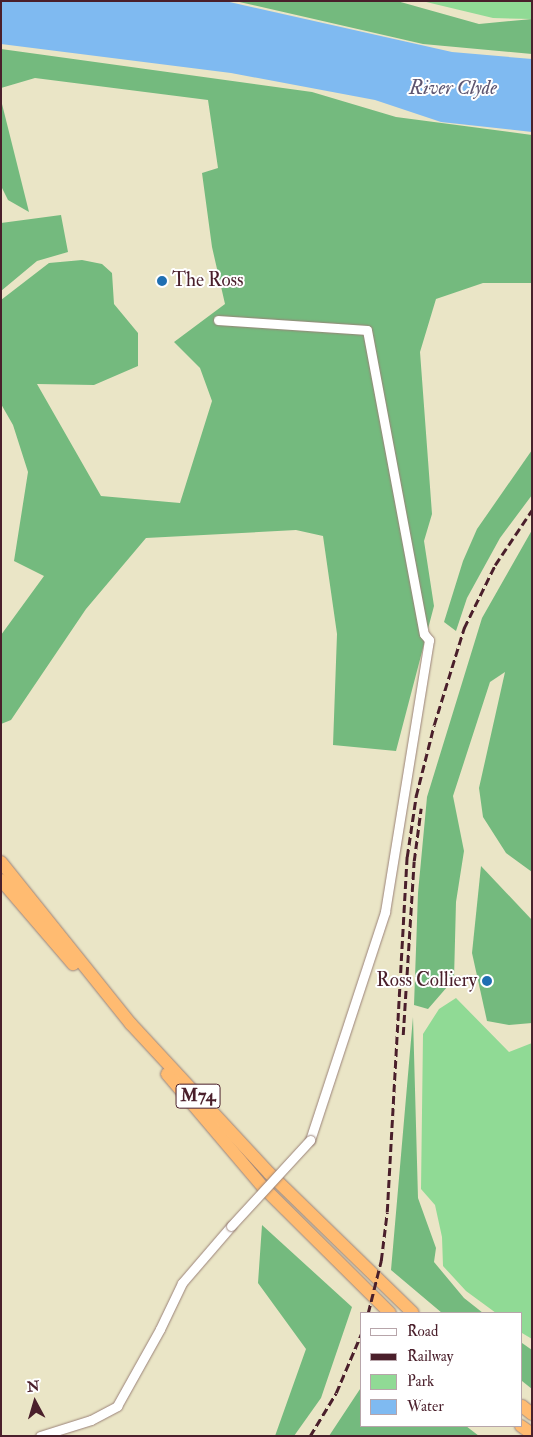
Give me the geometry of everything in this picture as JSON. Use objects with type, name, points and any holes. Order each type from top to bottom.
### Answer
[{"type":"highway","name":"M74","points":[[1,862],[138,1031],[270,1174],[412,1312]]},
{"type":"highway","name":"M74","points":[[1,880],[263,1187],[389,1312]]},
{"type":"street","points":[[40,1436],[91,1420],[117,1406],[160,1329],[182,1283],[231,1226],[310,1140],[385,912],[429,640],[424,634],[367,330],[218,320]]},
{"type":"green space","points":[[235,1],[397,1],[479,24],[532,19],[532,54],[423,44]]},
{"type":"green space","points":[[422,1],[532,1],[532,19],[493,18]]},
{"type":"green space","points":[[1,49],[312,92],[396,117],[532,135],[532,283],[483,283],[436,299],[420,352],[432,514],[424,541],[434,606],[396,751],[333,745],[337,634],[323,536],[296,530],[146,538],[86,609],[11,720],[1,724],[1,635],[44,576],[14,561],[28,472],[13,425],[1,404],[1,300],[49,263],[82,260],[102,264],[112,273],[114,304],[138,333],[138,366],[94,385],[37,384],[101,496],[180,503],[212,401],[200,368],[174,342],[225,304],[212,247],[202,173],[218,168],[208,100],[35,78],[1,88]]},
{"type":"green space","points":[[1,100],[29,212],[8,200],[1,186]]},
{"type":"green space","points":[[61,215],[68,252],[37,261],[1,291],[1,223]]},
{"type":"green space","points":[[532,450],[532,495],[500,538],[467,598],[456,631],[444,622],[463,561],[477,529]]},
{"type":"green space","points":[[532,530],[532,872],[506,853],[483,817],[479,788],[505,672],[490,682],[453,796],[464,851],[456,902],[454,979],[428,1009],[414,1005],[418,893],[427,797],[482,618]]},
{"type":"green space","points":[[481,866],[532,920],[532,1023],[509,1025],[487,1021],[472,953]]},
{"type":"green space","points":[[456,998],[509,1052],[532,1043],[532,1339],[523,1334],[523,1312],[495,1312],[466,1291],[443,1266],[442,1237],[435,1205],[421,1189],[423,1034],[439,1009]]},
{"type":"green space","points":[[413,1017],[418,1198],[436,1248],[434,1262],[464,1298],[482,1312],[441,1312],[391,1270]]},
{"type":"green space","points":[[262,1225],[352,1307],[321,1398],[294,1436],[275,1436],[306,1349],[258,1283]]},
{"type":"green space","points":[[523,1344],[532,1350],[532,1389],[523,1382]]},
{"type":"green space","points":[[360,1389],[360,1427],[467,1427],[479,1436],[329,1436]]},
{"type":"water","name":"River Clyde","points":[[1,1],[225,1],[452,52],[532,59],[532,132],[441,122],[375,100],[231,73],[1,44]]},
{"type":"railway","points":[[368,1312],[381,1261],[387,1212],[407,857],[416,796],[434,725],[464,628],[495,565],[532,510]]},
{"type":"railway","points":[[403,1035],[414,861],[421,808]]},
{"type":"railway","points":[[310,1436],[336,1393],[360,1337]]},
{"type":"place","name":"The Ross","points":[[162,281]]},
{"type":"place","name":"Ross Colliery","points":[[487,981]]}]
